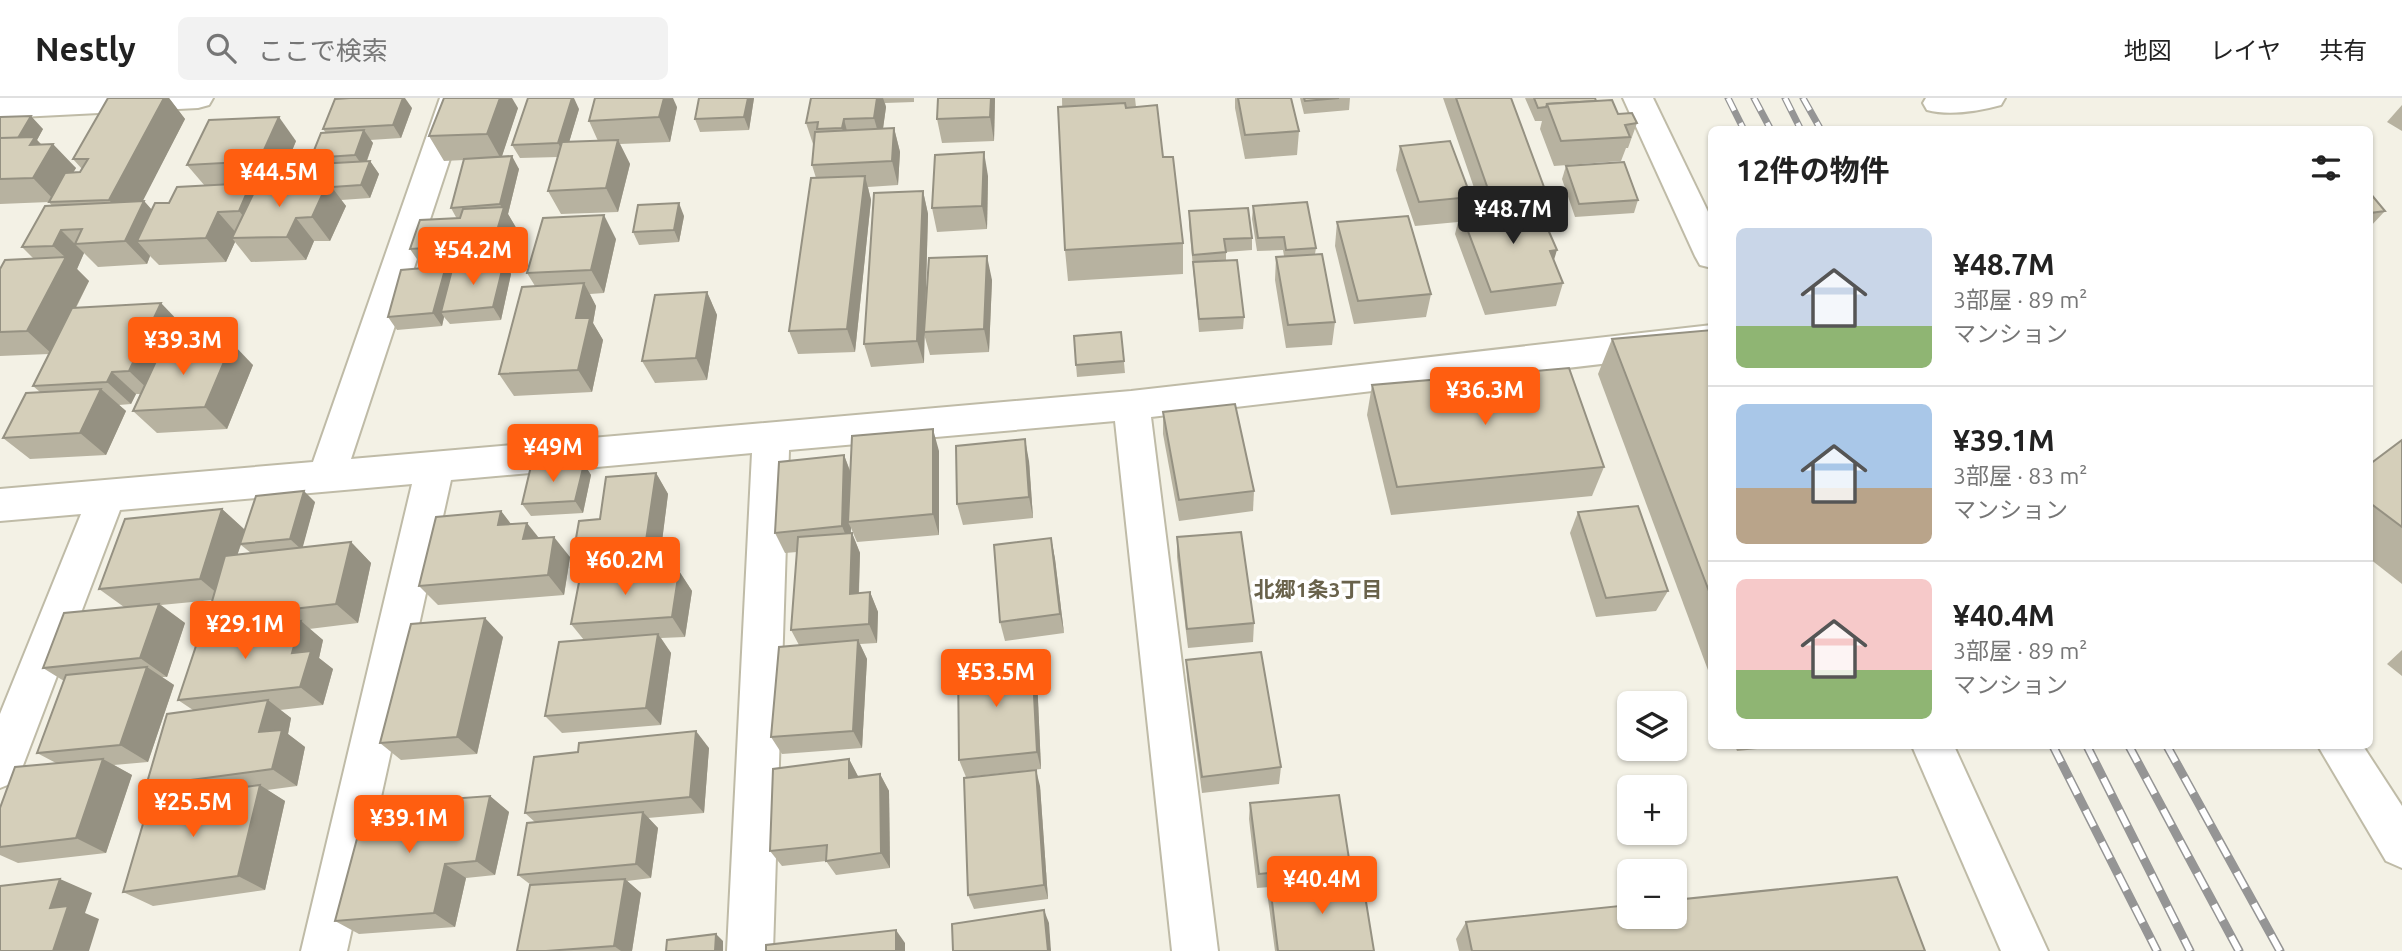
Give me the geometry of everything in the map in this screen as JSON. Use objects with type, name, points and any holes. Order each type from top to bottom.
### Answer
[{"type":"street","points":[[0,108],[198,98]]},
{"type":"street","points":[[327,475],[456,98]]},
{"type":"street","points":[[1639,98],[1708,247]]},
{"type":"street","points":[[1953,126],[1937,100],[1990,98]]},
{"type":"street","points":[[0,505],[1131,405],[1708,338]]},
{"type":"street","points":[[1131,405],[1195,951]]},
{"type":"street","points":[[750,951],[771,437]]},
{"type":"street","points":[[324,951],[435,466]]},
{"type":"street","points":[[0,768],[107,495]]},
{"type":"street","points":[[1934,749],[2025,951]]},
{"type":"street","points":[[2342,749],[2402,846]]},
{"type":"building","points":[[108,98],[164,98],[109,200],[49,202],[65,173],[80,172],[88,159],[73,159]]},
{"type":"building","points":[[403,98],[393,125],[323,129],[335,99]]},
{"type":"building","points":[[444,98],[500,98],[487,134],[429,136]]},
{"type":"building","points":[[528,98],[572,98],[558,143],[512,145]]},
{"type":"building","points":[[595,98],[664,98],[659,117],[589,121]]},
{"type":"building","points":[[699,98],[748,98],[744,117],[695,119]]},
{"type":"building","points":[[811,98],[877,98],[874,118],[844,119],[842,128],[817,129],[818,122],[806,123]]},
{"type":"building","points":[[938,98],[991,98],[990,117],[937,119]]},
{"type":"building","points":[[1238,98],[1291,98],[1299,131],[1245,135]]},
{"type":"building","points":[[1304,98],[1339,98],[1305,101]]},
{"type":"building","points":[[1456,98],[1511,98],[1544,187],[1489,192]]},
{"type":"building","points":[[1534,98],[1595,98],[1596,101],[1547,104],[1546,107],[1538,108]]},
{"type":"building","points":[[1612,100],[1618,114],[1632,113],[1637,123],[1625,125],[1630,137],[1561,141],[1547,104]]},
{"type":"building","points":[[1125,103],[1126,108],[1157,105],[1163,157],[1173,157],[1183,243],[1065,250],[1058,107]]},
{"type":"building","points":[[31,116],[18,138],[0,138],[0,117]]},
{"type":"building","points":[[279,117],[259,161],[187,165],[209,120]]},
{"type":"building","points":[[894,128],[892,161],[812,165],[815,132]]},
{"type":"building","points":[[364,130],[355,155],[311,158],[321,133]]},
{"type":"building","points":[[35,137],[30,145],[53,144],[33,178],[0,179],[0,138]]},
{"type":"building","points":[[618,140],[606,188],[548,191],[562,142]]},
{"type":"building","points":[[1450,141],[1471,197],[1419,202],[1400,146]]},
{"type":"building","points":[[984,152],[982,206],[932,208],[935,155]]},
{"type":"building","points":[[512,156],[500,204],[451,208],[464,159]]},
{"type":"building","points":[[370,161],[361,185],[332,187],[328,182],[292,183],[300,165]]},
{"type":"building","points":[[1624,162],[1638,200],[1579,204],[1566,166]]},
{"type":"building","points":[[865,176],[847,329],[789,331],[811,178]]},
{"type":"building","points":[[328,182],[312,217],[296,218],[287,237],[232,238],[258,184]]},
{"type":"building","points":[[251,183],[239,211],[218,212],[206,238],[137,241],[155,203],[169,203],[177,187]]},
{"type":"building","points":[[923,191],[917,341],[864,344],[874,193]]},
{"type":"building","points":[[2373,197],[2385,211],[2373,213]]},
{"type":"building","points":[[144,201],[125,241],[75,244],[82,229],[61,230],[53,246],[22,247],[45,206]]},
{"type":"building","points":[[1307,202],[1316,248],[1286,250],[1284,237],[1258,238],[1253,206]]},
{"type":"building","points":[[1536,202],[1557,250],[1550,251],[1563,283],[1491,292],[1460,210]]},
{"type":"building","points":[[679,203],[674,230],[633,232],[638,205]]},
{"type":"building","points":[[504,207],[493,244],[410,249],[420,220],[460,218],[463,209]]},
{"type":"building","points":[[1248,208],[1252,238],[1224,239],[1226,252],[1193,255],[1189,211]]},
{"type":"building","points":[[604,215],[591,270],[527,273],[543,218]]},
{"type":"building","points":[[1408,216],[1431,294],[1358,301],[1337,222]]},
{"type":"building","points":[[1322,254],[1335,322],[1288,325],[1276,257]]},
{"type":"building","points":[[987,256],[984,329],[924,332],[929,258]]},
{"type":"building","points":[[66,257],[27,331],[0,332],[0,269],[5,260]]},
{"type":"building","points":[[1237,260],[1244,317],[1199,319],[1193,262]]},
{"type":"building","points":[[504,262],[493,307],[441,312],[453,266]]},
{"type":"building","points":[[446,266],[433,313],[388,317],[401,270]]},
{"type":"building","points":[[584,283],[576,318],[590,318],[578,370],[499,374],[522,287]]},
{"type":"building","points":[[707,292],[696,358],[642,361],[655,295]]},
{"type":"building","points":[[161,303],[129,371],[112,372],[107,382],[33,386],[72,308]]},
{"type":"building","points":[[1708,330],[1708,589],[1612,339]]},
{"type":"building","points":[[1121,332],[1124,361],[1076,365],[1074,336]]},
{"type":"building","points":[[232,343],[205,407],[133,411],[163,346]]},
{"type":"building","points":[[1569,368],[1604,467],[1397,487],[1372,385]]},
{"type":"building","points":[[101,389],[80,433],[3,438],[26,393]]},
{"type":"building","points":[[1235,404],[1254,491],[1179,500],[1163,412]]},
{"type":"building","points":[[933,429],[933,514],[848,522],[852,436]]},
{"type":"building","points":[[1025,439],[1029,497],[957,504],[956,446]]},
{"type":"building","points":[[2402,440],[2402,527],[2373,505],[2373,462]]},
{"type":"building","points":[[844,455],[842,526],[775,533],[779,462]]},
{"type":"building","points":[[584,464],[575,501],[522,504],[531,466]]},
{"type":"building","points":[[656,473],[643,561],[571,567],[579,521],[600,519],[606,477]]},
{"type":"building","points":[[304,491],[290,539],[240,544],[256,496]]},
{"type":"building","points":[[1638,506],[1668,591],[1606,598],[1578,512]]},
{"type":"building","points":[[222,509],[200,579],[99,589],[125,519]]},
{"type":"building","points":[[501,511],[498,525],[527,523],[523,539],[554,537],[548,575],[419,586],[436,517]]},
{"type":"building","points":[[1241,532],[1254,623],[1187,629],[1177,537]]},
{"type":"building","points":[[852,533],[850,594],[870,592],[869,624],[791,630],[798,537]]},
{"type":"building","points":[[1051,538],[1060,614],[1000,622],[994,545]]},
{"type":"building","points":[[351,542],[336,604],[207,619],[225,556]]},
{"type":"building","points":[[679,571],[672,617],[571,624],[580,577]]},
{"type":"building","points":[[159,604],[140,658],[43,668],[64,613]]},
{"type":"building","points":[[485,618],[457,737],[380,743],[411,624]]},
{"type":"building","points":[[301,621],[292,653],[311,651],[300,687],[178,700],[201,631]]},
{"type":"building","points":[[658,634],[646,708],[545,716],[559,642]]},
{"type":"building","points":[[858,640],[853,731],[771,737],[779,647]]},
{"type":"building","points":[[1261,652],[1281,767],[1202,777],[1186,660]]},
{"type":"building","points":[[1032,658],[1037,752],[959,760],[958,665]]},
{"type":"building","points":[[147,667],[120,745],[37,753],[66,675]]},
{"type":"building","points":[[268,700],[259,732],[282,730],[272,769],[146,786],[167,714]]},
{"type":"building","points":[[696,731],[690,797],[525,813],[534,757],[578,752],[579,743]]},
{"type":"building","points":[[103,759],[76,838],[0,847],[0,808],[15,767]]},
{"type":"building","points":[[849,759],[849,778],[880,774],[881,853],[826,861],[827,845],[770,851],[773,769]]},
{"type":"building","points":[[1036,770],[1044,885],[968,895],[964,778]]},
{"type":"building","points":[[260,785],[238,876],[123,892],[150,800]]},
{"type":"building","points":[[1339,795],[1350,865],[1259,874],[1250,803]]},
{"type":"building","points":[[490,796],[476,861],[445,864],[434,913],[335,921],[366,805]]},
{"type":"building","points":[[643,812],[636,864],[518,875],[527,823]]},
{"type":"building","points":[[1362,877],[1374,951],[1278,951],[1270,885]]},
{"type":"building","points":[[1897,877],[1925,951],[1472,951],[1466,922],[1617,906],[1617,929],[1687,929],[1687,899]]},
{"type":"building","points":[[60,879],[50,908],[68,906],[53,951],[0,951],[0,886]]},
{"type":"building","points":[[625,879],[614,946],[517,951],[530,885]]},
{"type":"building","points":[[1044,910],[1048,951],[953,951],[952,924]]},
{"type":"building","points":[[896,930],[896,951],[766,951],[766,945]]},
{"type":"building","points":[[716,934],[715,951],[666,951],[667,940]]},
{"type":"railway","points":[[1728,98],[1742,126]]},
{"type":"railway","points":[[1754,98],[1769,126]]},
{"type":"railway","points":[[1785,98],[1799,126]]},
{"type":"railway","points":[[1803,98],[1819,126]]},
{"type":"railway","points":[[2055,749],[2157,951]]},
{"type":"railway","points":[[2089,749],[2190,951]]},
{"type":"railway","points":[[2131,749],[2239,951]]},
{"type":"railway","points":[[2169,749],[2280,951]]},
{"type":"district","name":"北郷1条3丁目","points":[[1318,590]]}]
